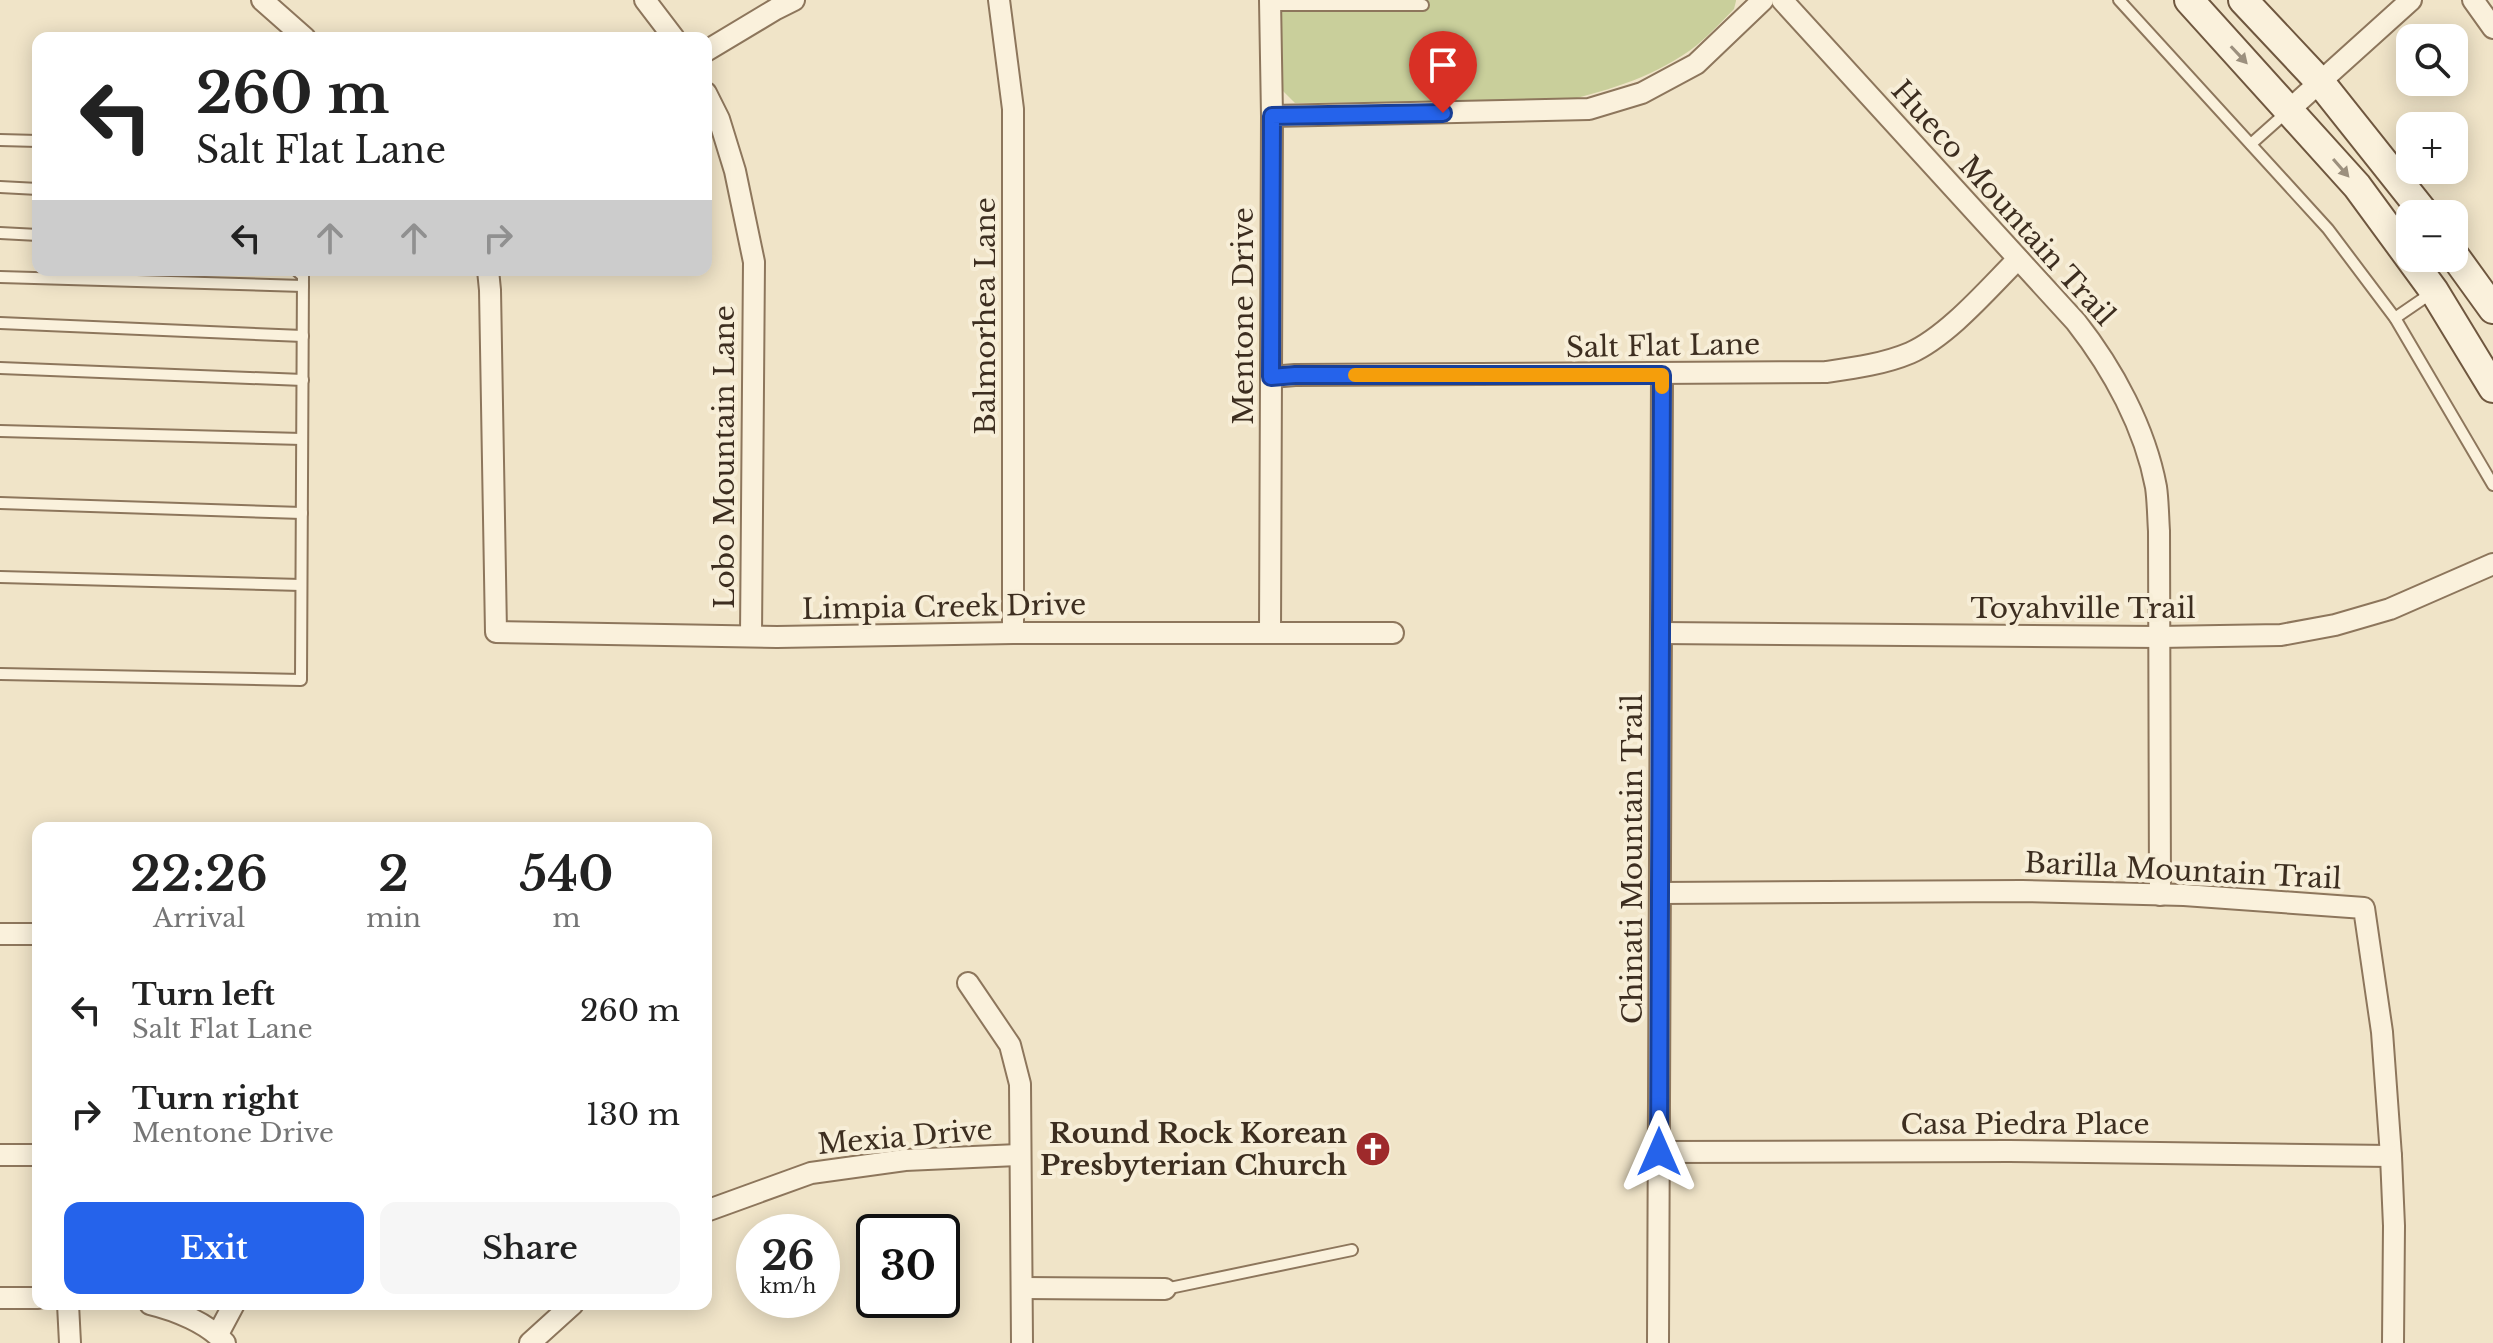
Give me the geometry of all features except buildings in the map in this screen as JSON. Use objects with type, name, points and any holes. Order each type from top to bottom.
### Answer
[{"type":"main road","points":[[2189,0],[2357,186],[2434,291],[2493,388]]},
{"type":"main road","points":[[2243,0],[2320,82],[2414,200]]},
{"type":"main road","points":[[2466,272],[2493,309]]},
{"type":"street","points":[[262,0],[298,32]]},
{"type":"street","points":[[645,0],[669,32]]},
{"type":"street","points":[[712,47],[794,0]]},
{"type":"street","name":"Balmorhea Lane","points":[[999,0],[1013,109],[1013,633]]},
{"type":"street","points":[[1272,116],[1589,109],[1642,93],[1696,64],[1763,0]]},
{"type":"street","name":"Hueco Mountain Trail","points":[[1782,0],[2076,322],[2102,355],[2125,396],[2156,487],[2159,531],[2160,895]]},
{"type":"street","points":[[2290,109],[2411,0]]},
{"type":"street","points":[[2473,0],[2493,28]]},
{"type":"street","name":"Mentone Drive","points":[[1270,3],[1270,633]]},
{"type":"street","name":"Lobo Mountain Lane","points":[[712,105],[735,171],[754,262],[751,636]]},
{"type":"street","name":"Salt Flat Lane","points":[[1271,377],[1662,375],[1826,372],[1861,367],[1909,353],[1951,325],[2018,259]]},
{"type":"street","name":"Limpia Creek Drive","points":[[489,276],[496,632],[751,636],[1393,633]]},
{"type":"street","name":"Chinati Mountain Trail","points":[[1658,1343],[1662,375]]},
{"type":"street","name":"Toyahville Trail","points":[[1661,633],[2281,635],[2335,625],[2390,609],[2493,564]]},
{"type":"street","name":"Barilla Mountain Trail","points":[[1660,893],[2022,891],[2160,895],[2364,908],[2382,1032],[2391,1156],[2393,1343]]},
{"type":"street","points":[[0,934],[32,934]]},
{"type":"street","points":[[968,983],[1010,1045],[1020,1084],[1022,1343]]},
{"type":"street","name":"Casa Piedra Place","points":[[1659,1152],[2009,1151],[2391,1156]]},
{"type":"street","points":[[0,1155],[32,1155]]},
{"type":"street","name":"Mexia Drive","points":[[712,1209],[811,1173],[905,1160],[1020,1155]]},
{"type":"street","points":[[1022,1288],[1165,1289]]},
{"type":"street","points":[[0,1298],[32,1298]]},
{"type":"street","points":[[68,1310],[70,1343]]},
{"type":"street","points":[[170,1310],[222,1339],[232,1310]]},
{"type":"street","points":[[530,1343],[566,1310]]},
{"type":"lane","points":[[2119,0],[2328,229],[2395,318],[2493,485]]},
{"type":"lane","points":[[1270,3],[1423,5]]},
{"type":"lane","points":[[2251,144],[2290,109]]},
{"type":"lane","points":[[0,140],[32,141]]},
{"type":"lane","points":[[0,187],[32,189]]},
{"type":"lane","points":[[0,233],[32,235]]},
{"type":"lane","points":[[0,674],[301,680],[303,276]]},
{"type":"lane","points":[[0,277],[303,286]]},
{"type":"lane","points":[[2395,318],[2434,291]]},
{"type":"lane","points":[[0,323],[303,336]]},
{"type":"lane","points":[[0,368],[303,380]]},
{"type":"lane","points":[[0,431],[302,439]]},
{"type":"lane","points":[[0,503],[302,513]]},
{"type":"lane","points":[[0,577],[301,585]]},
{"type":"lane","points":[[1165,1289],[1352,1250]]},
{"type":"green space","points":[[1281,0],[1736,1],[1734,9],[1707,36],[1667,65],[1617,86],[1564,101],[1295,103],[1283,91]]},
{"type":"slow traffic","points":[[1355,375],[1662,375],[1662,387]]},
{"type":"place","name":"Round Rock Korean Presbyterian Church","points":[[1373,1149]]},
{"type":"route","points":[[1443,113],[1272,116],[1271,377],[1662,375],[1659,1152]]}]
